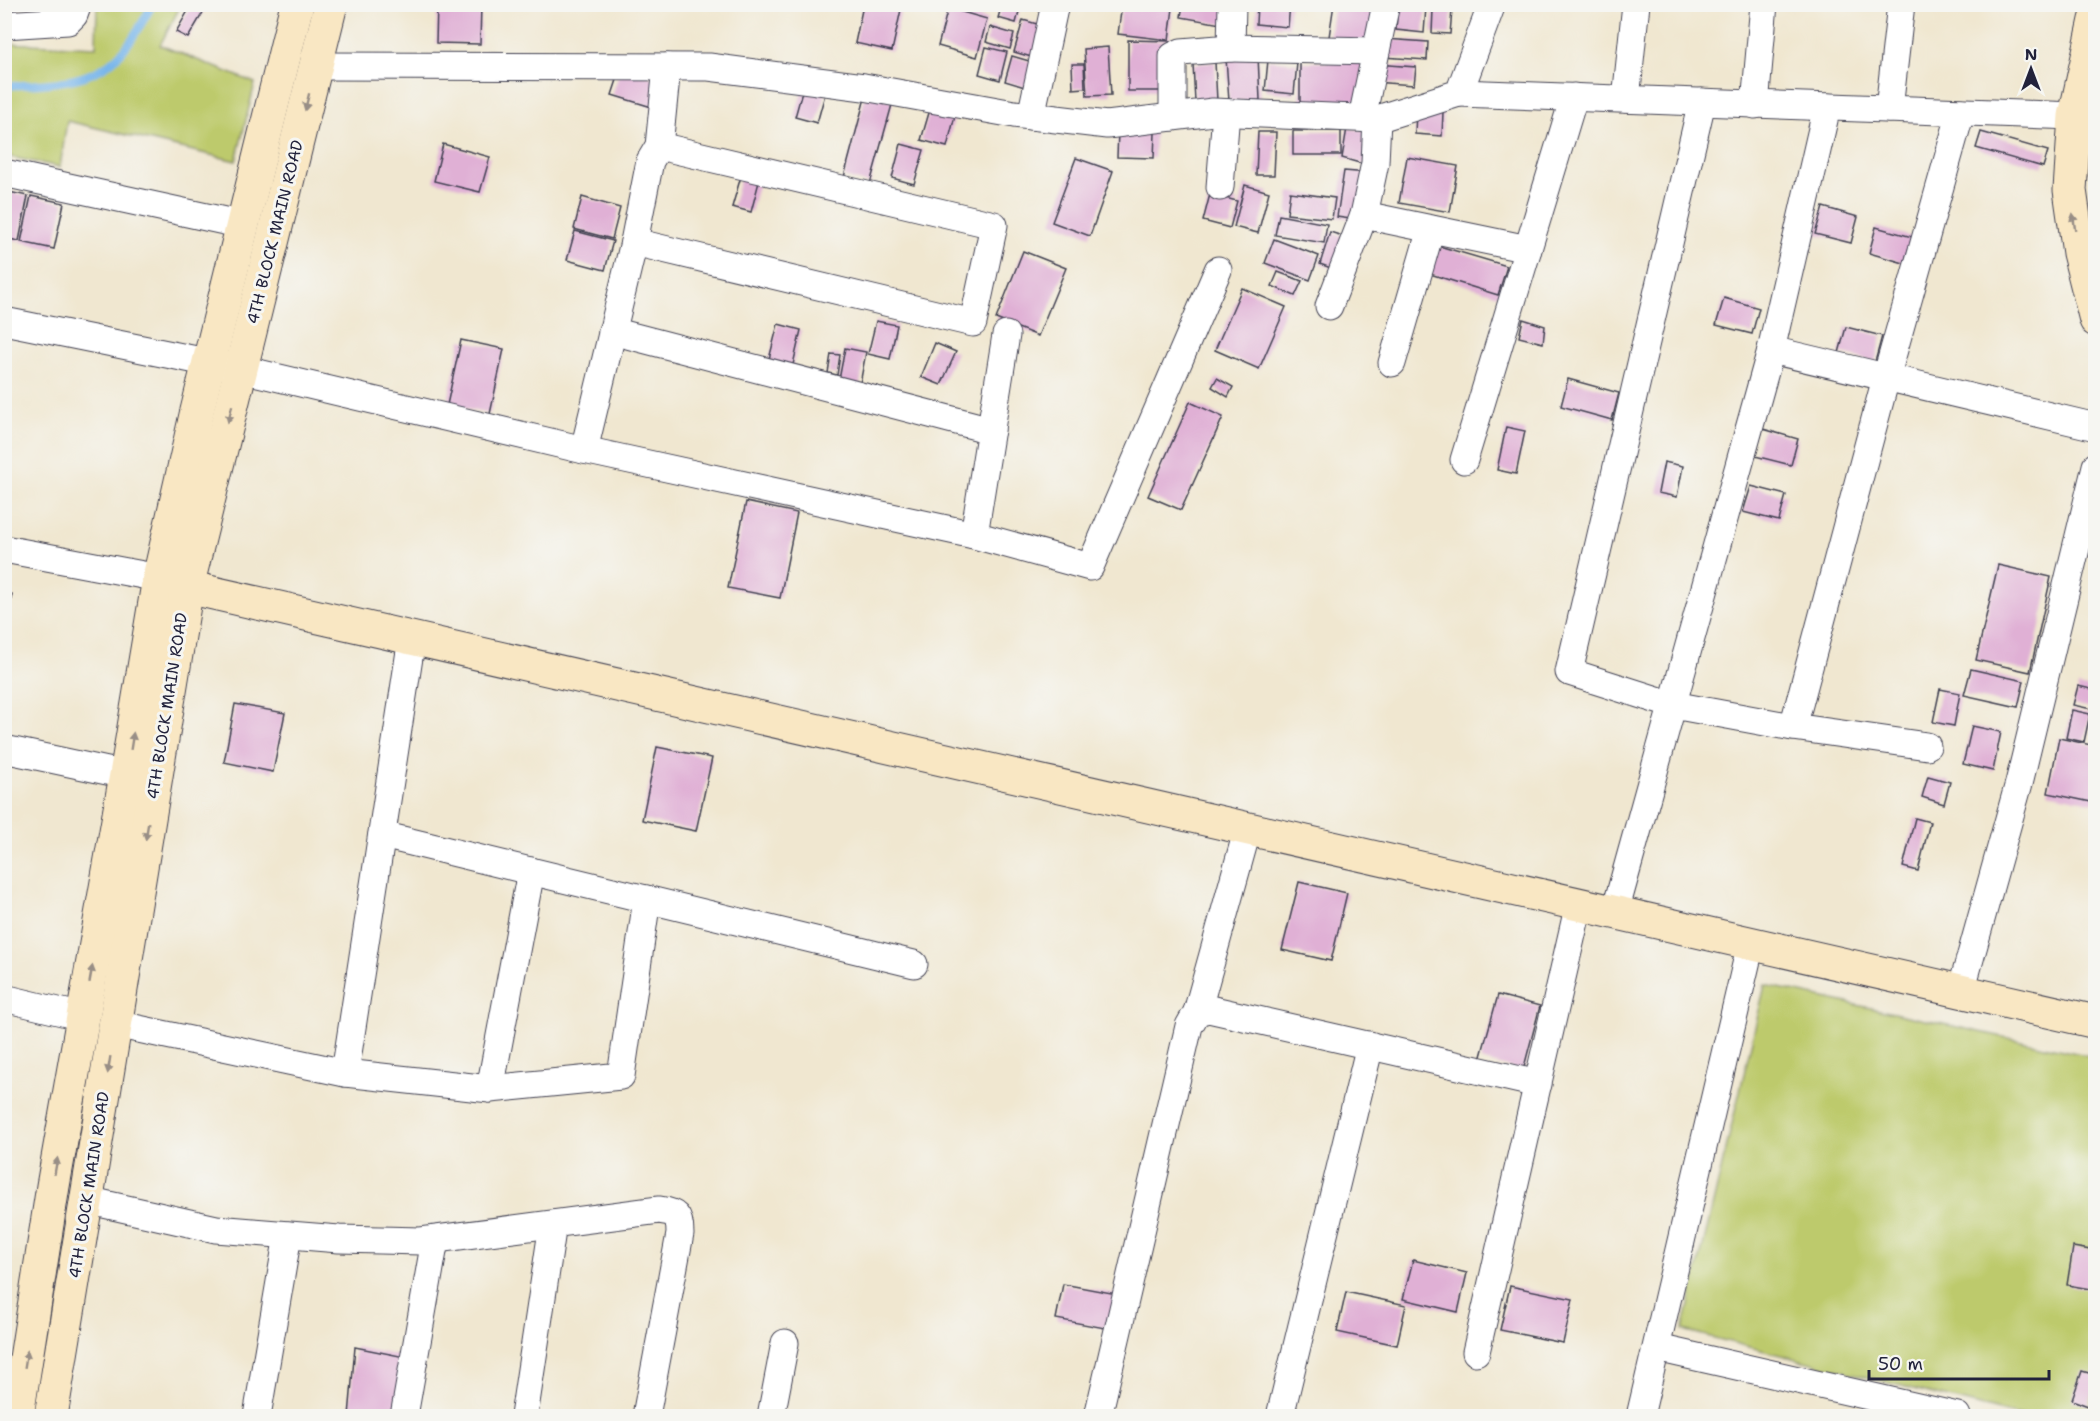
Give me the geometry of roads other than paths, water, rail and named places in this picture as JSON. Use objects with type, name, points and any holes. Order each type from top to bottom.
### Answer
[{"type":"street","points":[[4,25],[68,21],[74,15],[78,4]]},
{"type":"street","name":"4TH BLOCK MAIN ROAD","points":[[51,1416],[115,1024],[173,583],[209,362],[297,4]]},
{"type":"street","name":"4TH BLOCK MAIN ROAD","points":[[17,1416],[52,1186],[126,775],[173,583],[241,369],[331,4]]},
{"type":"street","points":[[1031,116],[1055,4]]},
{"type":"street","points":[[1231,48],[1232,4]]},
{"type":"street","points":[[1329,306],[1364,215],[1375,163],[1369,118],[1376,51],[1386,4]]},
{"type":"street","points":[[1459,93],[1492,4]]},
{"type":"street","points":[[1626,99],[1636,4]]},
{"type":"street","points":[[1755,105],[1764,4]]},
{"type":"street","points":[[1888,109],[1901,4]]},
{"type":"street","points":[[2096,20],[2076,116],[2070,190],[2079,253],[2096,320]]},
{"type":"street","points":[[1173,117],[1173,56],[1181,52],[1231,48],[1376,51]]},
{"type":"street","points":[[316,66],[709,67],[864,87],[1031,116],[1107,125],[1226,113],[1369,118],[1459,93],[2076,116]]},
{"type":"street","points":[[584,450],[634,242],[650,161],[659,146],[667,67]]},
{"type":"street","points":[[1464,460],[1574,97]]},
{"type":"street","points":[[1702,102],[1569,672],[1673,705],[1793,727],[1927,746]]},
{"type":"street","points":[[1615,912],[1771,350],[1827,107]]},
{"type":"street","points":[[1793,727],[1886,378],[1961,112]]},
{"type":"street","points":[[1221,187],[1226,113]]},
{"type":"street","points":[[634,242],[973,323],[994,225],[659,146]]},
{"type":"street","points":[[4,173],[243,225]]},
{"type":"street","points":[[1364,215],[1528,249]]},
{"type":"street","points":[[1392,363],[1431,229]]},
{"type":"street","points":[[4,321],[241,369],[584,450],[974,535],[1090,567],[1218,270]]},
{"type":"street","points":[[612,331],[991,430]]},
{"type":"street","points":[[974,535],[1006,335]]},
{"type":"street","points":[[1771,350],[2096,427]]},
{"type":"street","points":[[1961,991],[2019,783],[2096,466]]},
{"type":"street","points":[[4,549],[173,583],[2096,1022]]},
{"type":"street","points":[[345,1073],[412,638]]},
{"type":"street","points":[[4,749],[126,775]]},
{"type":"street","points":[[1098,1416],[1189,1026],[1197,1012],[1248,828]]},
{"type":"street","points":[[382,835],[914,964]]},
{"type":"street","points":[[490,1089],[531,871]]},
{"type":"street","points":[[115,1024],[345,1073],[490,1089],[621,1076],[647,899]]},
{"type":"street","points":[[1476,1352],[1580,904]]},
{"type":"street","points":[[1640,1416],[1751,943]]},
{"type":"street","points":[[4,998],[83,1017]]},
{"type":"street","points":[[1197,1012],[1209,1009],[1538,1084]]},
{"type":"street","points":[[1280,1416],[1370,1045]]},
{"type":"street","points":[[86,1200],[216,1229],[339,1239],[421,1241],[658,1210],[669,1211],[676,1215],[680,1223],[680,1234],[646,1416]]},
{"type":"street","points":[[524,1416],[553,1224]]},
{"type":"street","points":[[257,1416],[288,1235]]},
{"type":"street","points":[[404,1416],[435,1240]]},
{"type":"street","points":[[771,1416],[785,1343]]},
{"type":"street","points":[[1657,1348],[1957,1416]]},
{"type":"waterway","points":[[4,86],[54,83],[86,76],[100,69],[114,60],[125,48],[153,4]]}]
